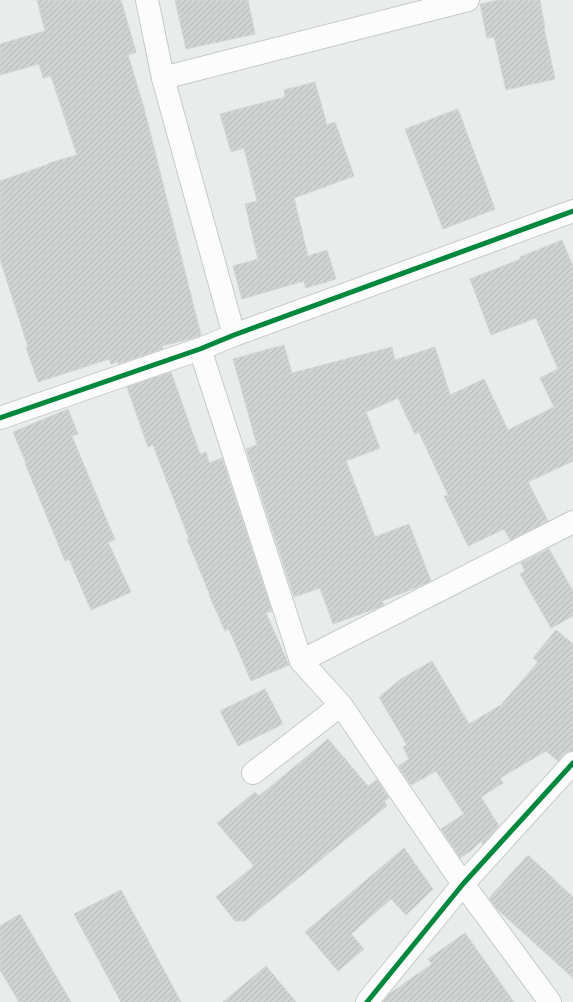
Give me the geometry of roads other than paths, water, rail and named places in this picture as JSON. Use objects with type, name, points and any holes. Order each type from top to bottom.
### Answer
[{"type":"street","points":[[147,0],[163,78],[234,335]]},
{"type":"street","points":[[163,78],[468,0]]},
{"type":"street","points":[[0,418],[200,349],[234,335],[573,211]]},
{"type":"street","points":[[200,349],[301,661],[341,705],[463,884],[550,1002]]},
{"type":"street","points":[[301,661],[573,522]]},
{"type":"street","points":[[253,773],[341,705]]},
{"type":"street","points":[[367,1002],[463,884],[573,763]]}]
